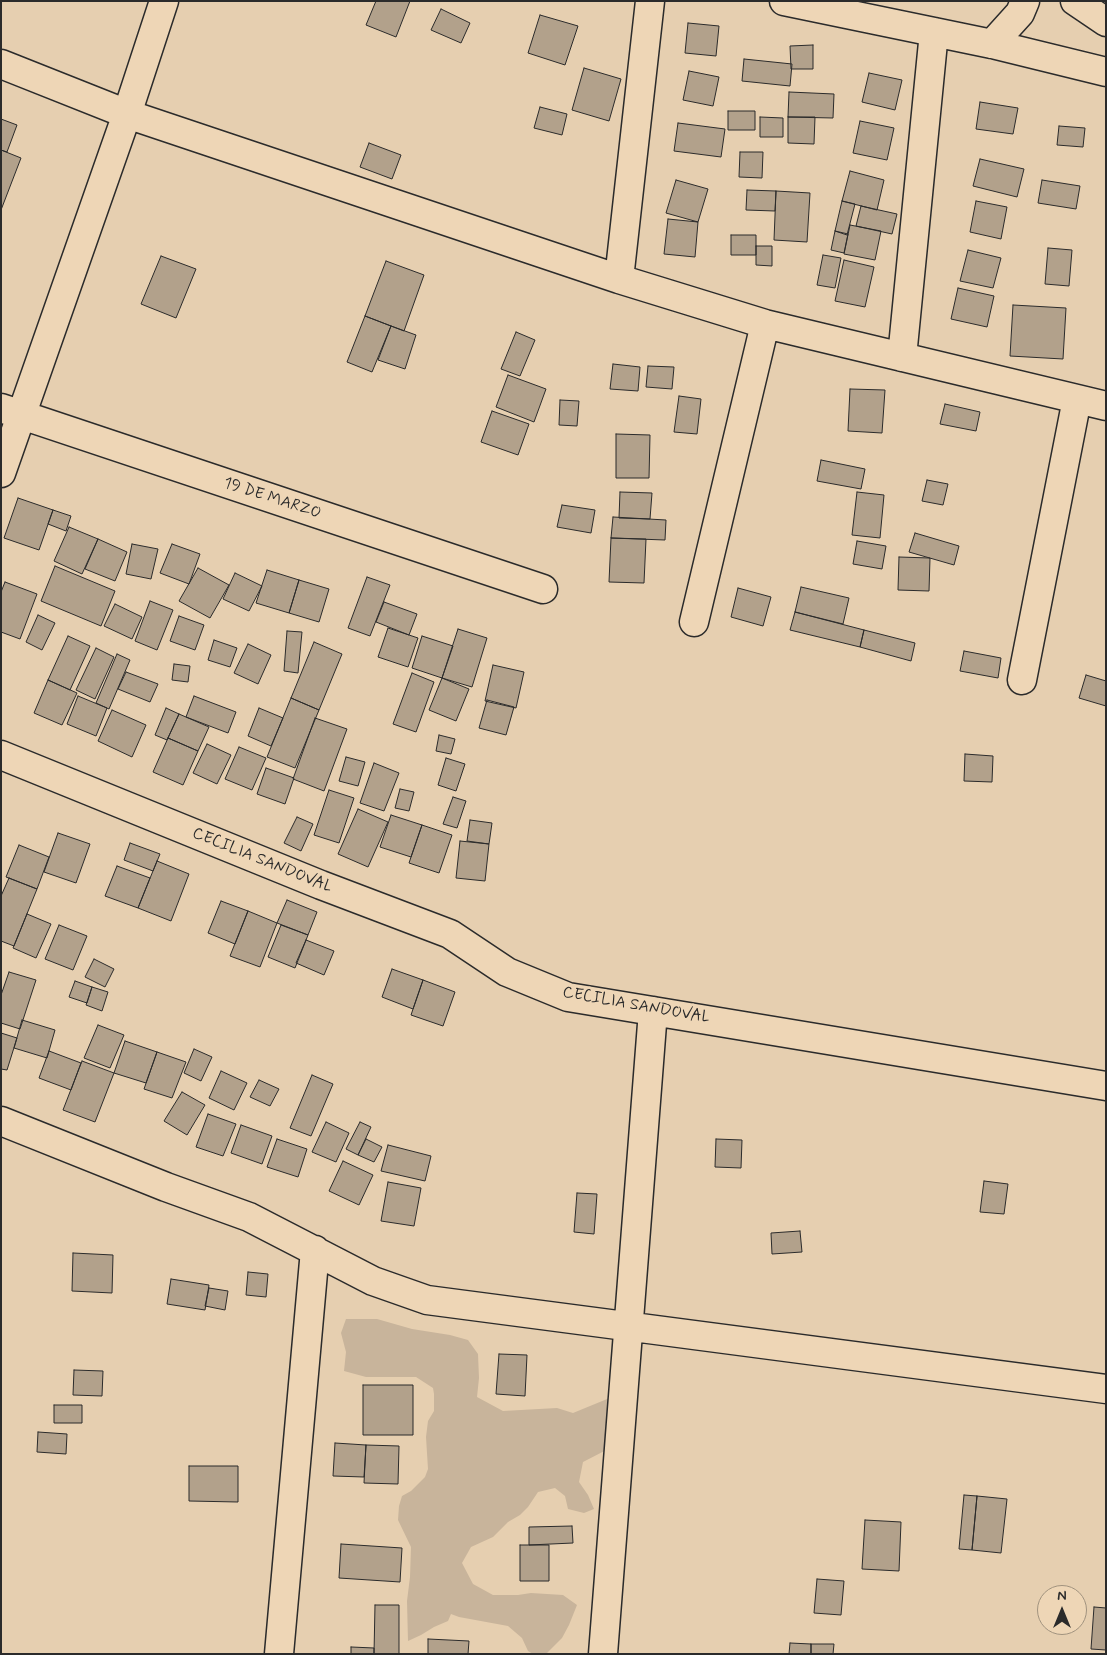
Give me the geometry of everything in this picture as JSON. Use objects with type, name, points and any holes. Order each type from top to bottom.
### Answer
[{"type":"street","points":[[1,473],[11,412],[127,114],[164,1]]},
{"type":"street","points":[[619,279],[650,1]]},
{"type":"street","points":[[784,1],[992,44],[1106,72]]},
{"type":"street","points":[[992,44],[1020,13],[1025,1]]},
{"type":"street","points":[[1075,1],[1106,22]]},
{"type":"street","points":[[902,357],[934,32]]},
{"type":"street","points":[[1,64],[127,114],[619,279],[765,324],[1106,406]]},
{"type":"street","points":[[694,622],[765,324]]},
{"type":"street","points":[[1022,680],[1077,399]]},
{"type":"street","name":"19 DE MARZO","points":[[11,412],[543,589]]},
{"type":"street","name":"CECILIA SANDOVAL","points":[[1,754],[320,885],[450,934],[507,972],[568,996],[1106,1086]]},
{"type":"street","points":[[603,1654],[653,1011]]},
{"type":"street","points":[[1,1121],[166,1187],[249,1217],[373,1281],[427,1300],[1106,1389]]},
{"type":"street","points":[[279,1654],[315,1250]]},
{"type":"shaded area","points":[[346,1319],[377,1319],[412,1329],[468,1340],[478,1354],[479,1378],[477,1397],[503,1411],[557,1408],[573,1413],[612,1397],[616,1445],[583,1462],[579,1482],[588,1495],[594,1509],[584,1513],[568,1509],[565,1496],[555,1488],[538,1492],[520,1515],[508,1522],[493,1537],[471,1547],[462,1563],[473,1584],[493,1595],[531,1593],[563,1595],[577,1605],[562,1638],[546,1654],[533,1654],[528,1651],[522,1638],[508,1626],[451,1614],[448,1621],[408,1641],[407,1601],[411,1547],[398,1520],[399,1506],[402,1496],[411,1491],[425,1477],[428,1469],[426,1437],[428,1421],[434,1411],[433,1388],[416,1377],[366,1377],[344,1371],[346,1352],[341,1333]]},
{"type":"building","points":[[376,1],[410,1],[396,37],[366,25]]},
{"type":"building","points":[[441,9],[470,23],[461,43],[431,30]]},
{"type":"building","points":[[540,15],[578,26],[565,65],[528,53]]},
{"type":"building","points":[[688,23],[719,26],[716,56],[685,53]]},
{"type":"building","points":[[813,45],[813,69],[791,69],[790,46]]},
{"type":"building","points":[[744,59],[792,64],[790,86],[742,81]]},
{"type":"building","points":[[584,68],[621,79],[609,121],[572,110]]},
{"type":"building","points":[[689,71],[719,77],[713,106],[683,100]]},
{"type":"building","points":[[869,73],[902,80],[895,110],[862,102]]},
{"type":"building","points":[[789,92],[834,94],[833,118],[788,117]]},
{"type":"building","points":[[980,102],[1018,108],[1013,134],[976,129]]},
{"type":"building","points":[[540,107],[567,114],[562,135],[534,128]]},
{"type":"building","points":[[728,111],[755,111],[755,130],[728,130]]},
{"type":"building","points":[[760,117],[783,118],[783,137],[760,137]]},
{"type":"building","points":[[788,117],[815,117],[814,144],[788,143]]},
{"type":"building","points":[[1,119],[17,125],[7,152],[1,150]]},
{"type":"building","points":[[860,121],[894,128],[887,160],[853,153]]},
{"type":"building","points":[[678,123],[725,129],[721,157],[674,151]]},
{"type":"building","points":[[1059,126],[1085,128],[1083,147],[1057,145]]},
{"type":"building","points":[[369,143],[401,155],[392,179],[360,167]]},
{"type":"building","points":[[1,150],[21,158],[1,210]]},
{"type":"building","points":[[740,152],[763,152],[762,178],[739,177]]},
{"type":"building","points":[[980,159],[1024,169],[1017,197],[973,186]]},
{"type":"building","points":[[850,171],[884,180],[877,210],[842,201]]},
{"type":"building","points":[[676,180],[708,189],[698,222],[666,213]]},
{"type":"building","points":[[1042,180],[1080,186],[1076,209],[1038,203]]},
{"type":"building","points":[[747,190],[776,191],[775,211],[746,210]]},
{"type":"building","points":[[776,191],[810,193],[807,242],[774,240]]},
{"type":"building","points":[[842,201],[855,204],[847,235],[835,231]]},
{"type":"building","points":[[976,201],[1007,207],[1001,239],[970,232]]},
{"type":"building","points":[[861,206],[897,214],[892,234],[856,226]]},
{"type":"building","points":[[668,219],[698,222],[695,257],[664,254]]},
{"type":"building","points":[[850,225],[881,231],[875,260],[844,254]]},
{"type":"building","points":[[835,231],[848,234],[844,253],[831,250]]},
{"type":"building","points":[[731,235],[756,235],[756,255],[731,255]]},
{"type":"building","points":[[756,246],[772,246],[772,266],[756,265]]},
{"type":"building","points":[[1048,248],[1072,250],[1069,286],[1045,284]]},
{"type":"building","points":[[968,250],[1001,258],[993,288],[960,281]]},
{"type":"building","points":[[823,255],[841,258],[835,288],[817,285]]},
{"type":"building","points":[[161,256],[196,269],[176,318],[141,304]]},
{"type":"building","points":[[844,260],[874,267],[865,307],[835,301]]},
{"type":"building","points":[[386,261],[424,275],[404,331],[365,316]]},
{"type":"building","points":[[958,288],[994,296],[987,327],[951,319]]},
{"type":"building","points":[[1013,305],[1066,308],[1063,359],[1010,356]]},
{"type":"building","points":[[365,316],[391,326],[372,372],[347,362]]},
{"type":"building","points":[[391,326],[416,335],[405,369],[378,360]]},
{"type":"building","points":[[516,332],[535,340],[520,376],[501,369]]},
{"type":"building","points":[[613,364],[640,367],[638,391],[610,389]]},
{"type":"building","points":[[648,366],[674,367],[672,389],[646,387]]},
{"type":"building","points":[[508,375],[546,389],[534,422],[496,407]]},
{"type":"building","points":[[850,389],[885,390],[882,433],[848,431]]},
{"type":"building","points":[[679,396],[701,399],[697,434],[674,432]]},
{"type":"building","points":[[560,400],[579,401],[577,426],[559,425]]},
{"type":"building","points":[[945,404],[980,412],[976,431],[940,424]]},
{"type":"building","points":[[492,411],[529,424],[518,455],[481,442]]},
{"type":"building","points":[[616,434],[650,435],[649,478],[616,478]]},
{"type":"building","points":[[821,460],[865,469],[861,489],[817,481]]},
{"type":"building","points":[[927,480],[948,484],[943,505],[922,501]]},
{"type":"building","points":[[620,492],[652,493],[650,519],[619,518]]},
{"type":"building","points":[[857,492],[884,495],[880,538],[852,535]]},
{"type":"building","points":[[18,498],[53,510],[39,550],[4,538]]},
{"type":"building","points":[[562,505],[595,510],[591,533],[557,527]]},
{"type":"building","points":[[53,510],[71,516],[66,531],[48,524]]},
{"type":"building","points":[[613,517],[666,520],[665,540],[611,538]]},
{"type":"building","points":[[69,527],[98,539],[82,574],[54,561]]},
{"type":"building","points":[[915,533],[959,546],[954,565],[909,552]]},
{"type":"building","points":[[611,538],[646,539],[644,583],[609,582]]},
{"type":"building","points":[[98,539],[127,552],[115,581],[85,569]]},
{"type":"building","points":[[857,541],[886,546],[882,569],[853,564]]},
{"type":"building","points":[[132,544],[158,549],[151,579],[126,574]]},
{"type":"building","points":[[172,544],[200,554],[189,584],[160,573]]},
{"type":"building","points":[[899,557],[930,558],[929,591],[898,590]]},
{"type":"building","points":[[55,566],[115,591],[101,626],[41,601]]},
{"type":"building","points":[[198,568],[229,585],[210,618],[179,601]]},
{"type":"building","points":[[267,570],[299,580],[289,613],[256,603]]},
{"type":"building","points":[[235,573],[262,586],[249,611],[223,599]]},
{"type":"building","points":[[367,577],[390,585],[370,636],[348,628]]},
{"type":"building","points":[[299,580],[329,589],[319,622],[289,613]]},
{"type":"building","points":[[5,582],[37,594],[20,639],[1,632],[1,592]]},
{"type":"building","points":[[801,587],[849,598],[843,624],[795,612]]},
{"type":"building","points":[[738,588],[771,597],[763,626],[731,617]]},
{"type":"building","points":[[150,601],[173,610],[157,650],[135,641]]},
{"type":"building","points":[[384,602],[417,614],[409,635],[376,622]]},
{"type":"building","points":[[115,604],[142,617],[132,639],[104,626]]},
{"type":"building","points":[[795,612],[864,630],[860,647],[790,630]]},
{"type":"building","points":[[38,615],[55,623],[42,650],[26,642]]},
{"type":"building","points":[[179,616],[204,625],[195,650],[170,641]]},
{"type":"building","points":[[388,628],[418,638],[408,667],[378,657]]},
{"type":"building","points":[[458,629],[487,638],[472,687],[442,678]]},
{"type":"building","points":[[864,630],[915,643],[911,661],[860,647]]},
{"type":"building","points":[[287,631],[302,632],[298,673],[284,671]]},
{"type":"building","points":[[68,636],[90,646],[70,690],[48,680]]},
{"type":"building","points":[[422,636],[453,646],[442,678],[412,668]]},
{"type":"building","points":[[214,640],[237,648],[230,667],[208,660]]},
{"type":"building","points":[[314,642],[342,654],[319,710],[291,698]]},
{"type":"building","points":[[248,644],[271,655],[258,684],[234,673]]},
{"type":"building","points":[[96,648],[114,657],[95,699],[76,690]]},
{"type":"building","points":[[964,651],[1001,658],[998,678],[960,671]]},
{"type":"building","points":[[117,654],[130,660],[109,709],[96,703]]},
{"type":"building","points":[[174,664],[190,666],[188,682],[172,680]]},
{"type":"building","points":[[493,665],[524,672],[516,708],[485,701]]},
{"type":"building","points":[[126,672],[158,684],[150,702],[118,689]]},
{"type":"building","points":[[412,673],[434,682],[416,732],[393,724]]},
{"type":"building","points":[[1086,675],[1106,681],[1106,706],[1079,698]]},
{"type":"building","points":[[442,678],[469,689],[456,721],[429,710]]},
{"type":"building","points":[[48,680],[77,693],[62,725],[34,713]]},
{"type":"building","points":[[78,696],[107,708],[96,736],[67,724]]},
{"type":"building","points":[[194,696],[236,712],[228,733],[186,717]]},
{"type":"building","points":[[291,698],[319,710],[295,768],[267,757]]},
{"type":"building","points":[[487,700],[514,707],[506,735],[479,728]]},
{"type":"building","points":[[166,708],[179,714],[167,740],[155,735]]},
{"type":"building","points":[[259,708],[283,718],[271,746],[248,736]]},
{"type":"building","points":[[112,710],[146,725],[132,757],[98,741]]},
{"type":"building","points":[[179,714],[209,727],[198,751],[168,738]]},
{"type":"building","points":[[315,718],[347,729],[324,791],[293,779]]},
{"type":"building","points":[[439,735],[455,739],[451,754],[436,751]]},
{"type":"building","points":[[168,738],[198,751],[183,785],[153,772]]},
{"type":"building","points":[[207,744],[231,755],[217,784],[193,773]]},
{"type":"building","points":[[239,747],[266,758],[252,790],[225,779]]},
{"type":"building","points":[[965,754],[993,756],[992,782],[964,781]]},
{"type":"building","points":[[346,757],[365,762],[358,786],[339,781]]},
{"type":"building","points":[[446,758],[465,764],[456,791],[438,785]]},
{"type":"building","points":[[374,763],[399,773],[384,811],[360,803]]},
{"type":"building","points":[[266,768],[294,778],[285,804],[257,794]]},
{"type":"building","points":[[400,789],[414,792],[409,811],[395,808]]},
{"type":"building","points":[[329,790],[354,798],[339,843],[314,835]]},
{"type":"building","points":[[453,797],[466,801],[457,828],[443,824]]},
{"type":"building","points":[[358,809],[388,822],[368,867],[338,854]]},
{"type":"building","points":[[391,815],[422,825],[411,857],[380,847]]},
{"type":"building","points":[[297,817],[313,824],[301,851],[284,843]]},
{"type":"building","points":[[470,820],[492,823],[489,844],[467,841]]},
{"type":"building","points":[[422,825],[452,835],[439,873],[409,863]]},
{"type":"building","points":[[58,833],[90,844],[76,883],[44,872]]},
{"type":"building","points":[[460,841],[489,844],[485,881],[456,878]]},
{"type":"building","points":[[130,843],[160,854],[153,871],[124,860]]},
{"type":"building","points":[[19,845],[49,857],[37,889],[6,877]]},
{"type":"building","points":[[157,861],[189,874],[171,921],[138,908]]},
{"type":"building","points":[[117,866],[150,878],[138,908],[105,896]]},
{"type":"building","points":[[9,878],[37,889],[14,946],[1,941],[1,896]]},
{"type":"building","points":[[287,900],[317,912],[308,935],[277,923]]},
{"type":"building","points":[[221,901],[248,911],[235,944],[208,933]]},
{"type":"building","points":[[248,911],[277,923],[260,967],[230,956]]},
{"type":"building","points":[[27,914],[51,924],[36,958],[13,948]]},
{"type":"building","points":[[59,925],[87,936],[73,970],[45,959]]},
{"type":"building","points":[[281,925],[308,935],[295,968],[268,957]]},
{"type":"building","points":[[306,940],[334,951],[324,975],[296,963]]},
{"type":"building","points":[[94,959],[114,969],[105,987],[85,977]]},
{"type":"building","points":[[392,969],[423,980],[413,1009],[382,997]]},
{"type":"building","points":[[9,972],[36,980],[20,1029],[1,1023],[1,995]]},
{"type":"building","points":[[423,980],[455,992],[443,1026],[411,1015]]},
{"type":"building","points":[[75,981],[92,987],[87,1003],[69,997]]},
{"type":"building","points":[[92,987],[108,992],[102,1011],[86,1005]]},
{"type":"building","points":[[22,1020],[55,1030],[47,1058],[14,1048]]},
{"type":"building","points":[[98,1025],[124,1035],[110,1068],[84,1058]]},
{"type":"building","points":[[1,1033],[17,1038],[7,1070],[1,1069]]},
{"type":"building","points":[[125,1041],[157,1052],[146,1083],[114,1073]]},
{"type":"building","points":[[194,1049],[212,1057],[201,1081],[184,1073]]},
{"type":"building","points":[[49,1051],[81,1063],[71,1090],[39,1078]]},
{"type":"building","points":[[157,1052],[186,1062],[172,1098],[144,1089]]},
{"type":"building","points":[[82,1061],[114,1073],[95,1122],[63,1110]]},
{"type":"building","points":[[221,1071],[247,1083],[234,1110],[209,1098]]},
{"type":"building","points":[[312,1075],[333,1084],[311,1136],[290,1128]]},
{"type":"building","points":[[259,1080],[279,1089],[270,1106],[250,1097]]},
{"type":"building","points":[[182,1092],[205,1105],[187,1135],[164,1121]]},
{"type":"building","points":[[208,1114],[236,1124],[223,1156],[196,1147]]},
{"type":"building","points":[[326,1122],[349,1133],[336,1162],[312,1152]]},
{"type":"building","points":[[360,1122],[371,1127],[358,1155],[346,1149]]},
{"type":"building","points":[[241,1125],[272,1136],[262,1164],[231,1153]]},
{"type":"building","points":[[277,1139],[307,1149],[298,1177],[267,1167]]},
{"type":"building","points":[[366,1139],[382,1147],[374,1162],[358,1155]]},
{"type":"building","points":[[716,1139],[742,1140],[741,1168],[715,1167]]},
{"type":"building","points":[[388,1145],[431,1156],[425,1181],[381,1171]]},
{"type":"building","points":[[343,1161],[373,1175],[359,1205],[329,1191]]},
{"type":"building","points":[[984,1181],[1008,1184],[1004,1214],[980,1212]]},
{"type":"building","points":[[388,1182],[421,1188],[414,1226],[381,1221]]},
{"type":"building","points":[[577,1193],[597,1194],[594,1234],[574,1232]]},
{"type":"building","points":[[800,1231],[802,1252],[772,1254],[771,1233]]},
{"type":"building","points":[[73,1253],[113,1255],[112,1293],[72,1291]]},
{"type":"building","points":[[248,1272],[268,1274],[266,1297],[246,1295]]},
{"type":"building","points":[[171,1279],[209,1285],[205,1310],[167,1304]]},
{"type":"building","points":[[209,1288],[228,1291],[225,1310],[205,1306]]},
{"type":"building","points":[[499,1354],[527,1355],[525,1396],[496,1394]]},
{"type":"building","points":[[74,1370],[103,1371],[102,1396],[73,1395]]},
{"type":"building","points":[[363,1385],[413,1385],[413,1435],[363,1435]]},
{"type":"building","points":[[54,1405],[82,1405],[82,1423],[54,1423]]},
{"type":"building","points":[[38,1432],[67,1434],[66,1454],[37,1452]]},
{"type":"building","points":[[335,1443],[366,1445],[364,1477],[333,1476]]},
{"type":"building","points":[[366,1445],[399,1446],[398,1484],[364,1483]]},
{"type":"building","points":[[189,1466],[238,1466],[238,1502],[189,1501]]},
{"type":"building","points":[[964,1495],[977,1496],[972,1550],[959,1549]]},
{"type":"building","points":[[977,1496],[1007,1499],[1001,1553],[972,1550]]},
{"type":"building","points":[[865,1520],[901,1522],[899,1571],[862,1569]]},
{"type":"building","points":[[572,1526],[573,1543],[529,1545],[529,1527]]},
{"type":"building","points":[[341,1544],[402,1548],[400,1582],[339,1578]]},
{"type":"building","points":[[520,1545],[549,1545],[549,1581],[520,1581]]},
{"type":"building","points":[[817,1579],[844,1581],[841,1615],[814,1613]]},
{"type":"building","points":[[375,1605],[399,1605],[399,1654],[374,1654]]},
{"type":"building","points":[[1094,1607],[1106,1608],[1106,1650],[1091,1649]]},
{"type":"building","points":[[428,1639],[469,1641],[468,1654],[428,1654]]},
{"type":"building","points":[[790,1643],[811,1644],[811,1654],[789,1654]]},
{"type":"building","points":[[811,1644],[834,1644],[833,1654],[811,1654]]},
{"type":"building","points":[[351,1647],[374,1648],[374,1654],[351,1654]]}]
